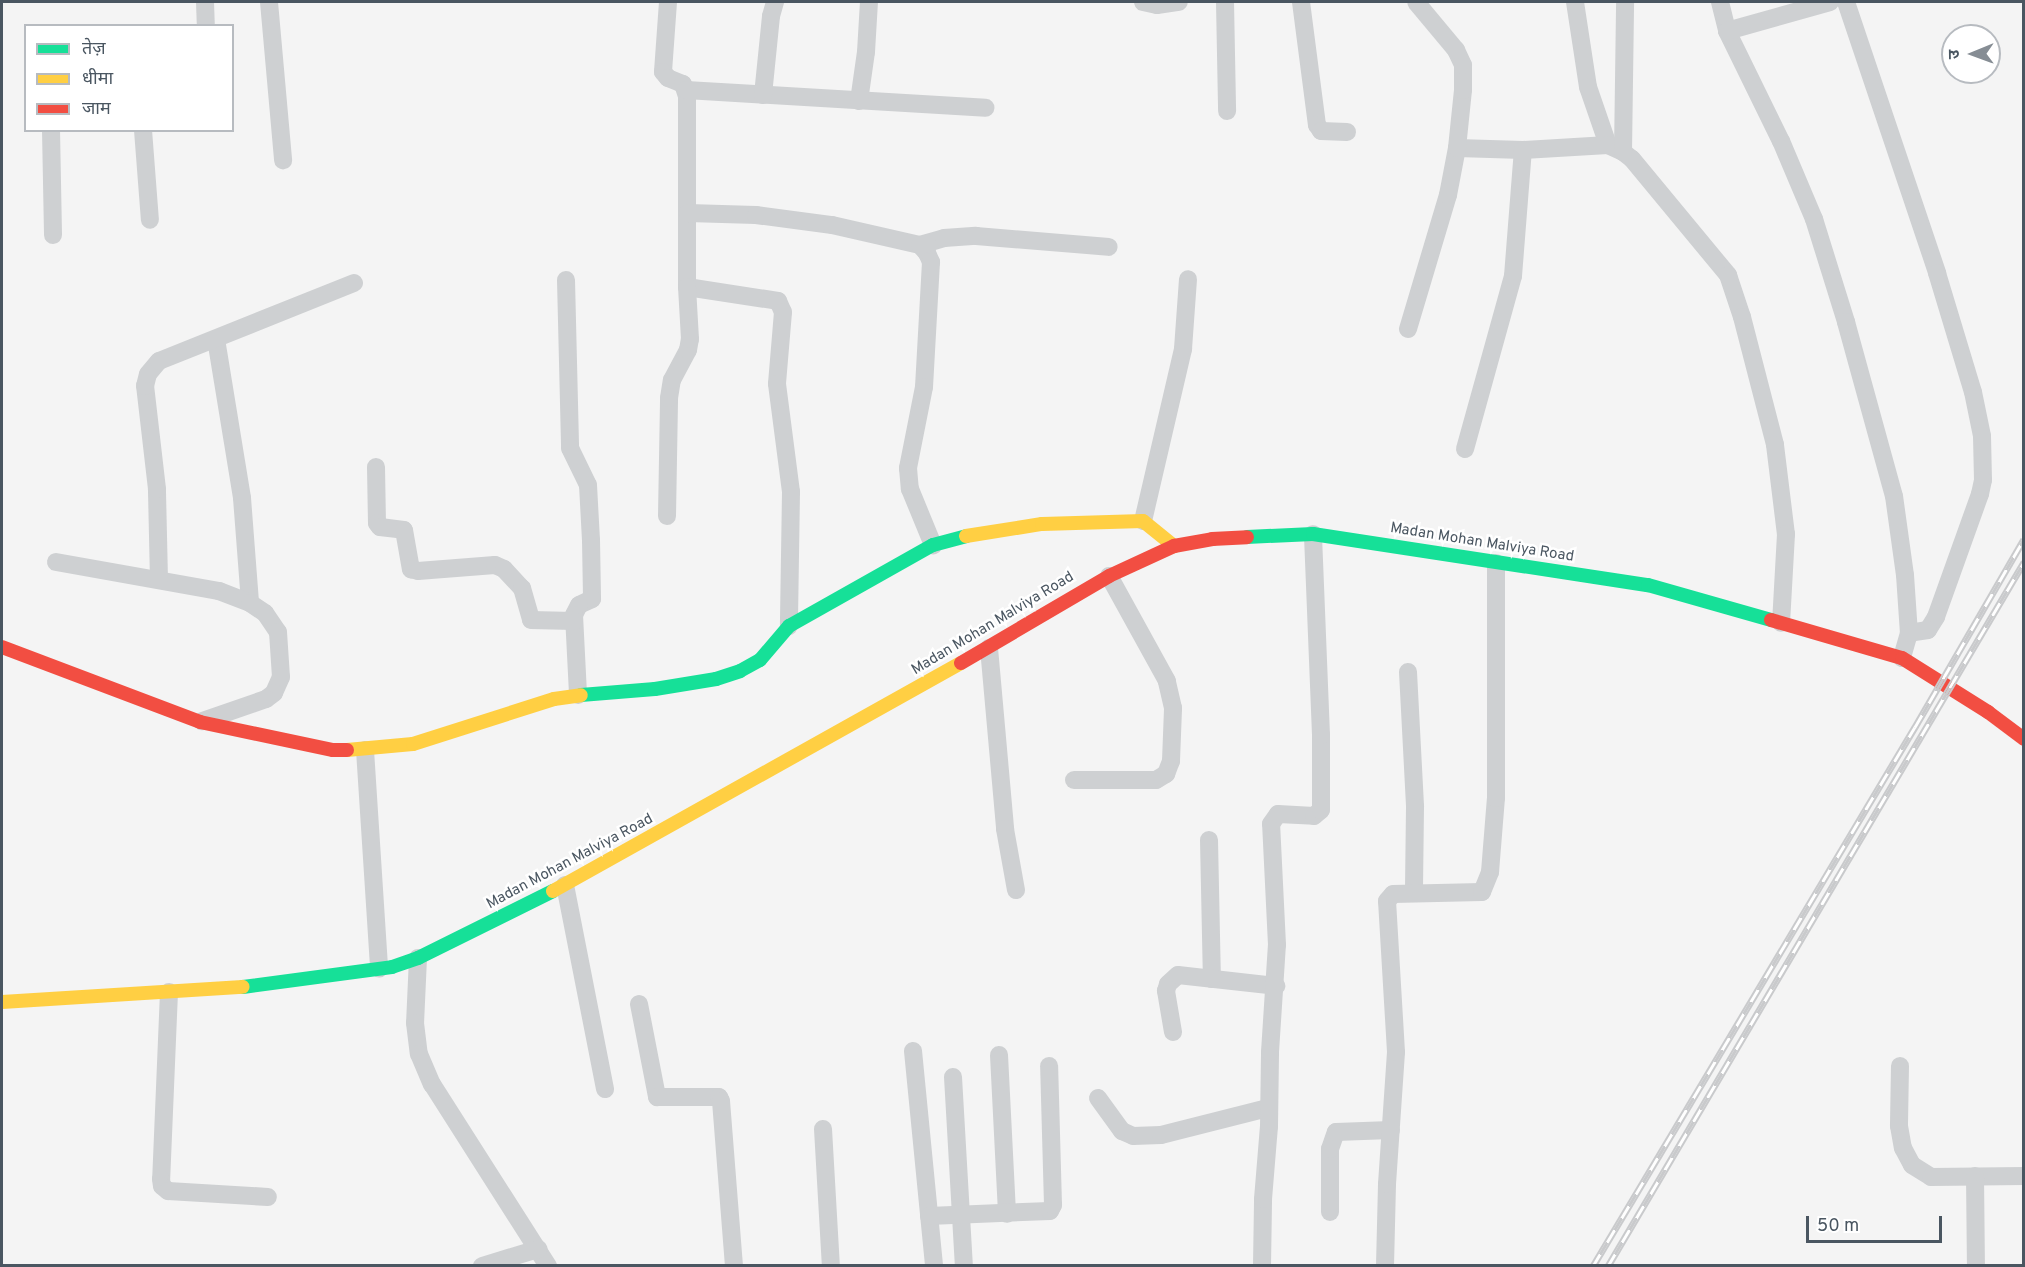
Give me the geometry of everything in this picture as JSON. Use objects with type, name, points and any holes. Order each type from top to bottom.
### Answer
[{"type":"main road","points":[[2,647],[200,722],[333,750],[365,750],[413,744],[554,699],[578,695],[655,690],[716,679],[740,671],[760,660],[789,626],[933,545],[980,533],[1042,524],[1143,521],[1174,546]]},
{"type":"main road","name":"Madan Mohan Malviya Road","points":[[2,1002],[256,986],[379,969],[418,958],[565,885],[989,648],[1108,576],[1174,546],[1247,535],[1312,534],[1648,585],[1902,658],[1988,712],[2024,739]]},
{"type":"street","points":[[205,2],[206,24]]},
{"type":"street","points":[[269,2],[283,160]]},
{"type":"street","points":[[668,2],[663,72],[668,78],[683,84],[686,90],[687,287],[690,339],[688,350],[672,380],[669,398],[668,516]]},
{"type":"street","points":[[763,94],[771,16],[775,2]]},
{"type":"street","points":[[859,100],[866,52],[869,2]]},
{"type":"street","points":[[1143,2],[1156,5],[1179,2]]},
{"type":"street","points":[[1225,2],[1227,111]]},
{"type":"street","points":[[1301,2],[1317,125],[1321,131],[1347,132]]},
{"type":"street","points":[[1408,329],[1448,195],[1457,148],[1463,90],[1463,65],[1456,50],[1416,2]]},
{"type":"street","points":[[1575,2],[1588,87],[1616,149]]},
{"type":"street","points":[[1616,149],[1624,2]]},
{"type":"street","points":[[1720,2],[1727,31],[1781,141],[1814,219],[1846,321],[1893,495],[1905,575],[1909,633],[1902,658]]},
{"type":"street","points":[[1727,31],[1830,2]]},
{"type":"street","points":[[1846,2],[1937,273],[1973,392],[1982,436],[1983,480],[1980,494],[1936,617],[1928,630],[1909,633]]},
{"type":"street","points":[[686,90],[985,108]]},
{"type":"street","points":[[51,132],[52,235]]},
{"type":"street","points":[[143,132],[150,220]]},
{"type":"street","points":[[1457,148],[1616,149],[1632,159],[1728,275],[1742,317],[1775,446],[1786,534],[1781,623]]},
{"type":"street","points":[[1465,449],[1513,276],[1523,150]]},
{"type":"street","points":[[688,213],[756,215],[832,225],[920,246],[944,238],[976,236],[1109,247]]},
{"type":"street","points":[[920,246],[931,262],[924,387],[908,468],[909,489],[933,545]]},
{"type":"street","points":[[1143,521],[1183,349],[1188,279]]},
{"type":"street","points":[[566,280],[570,448],[588,484],[591,552],[592,599],[575,610],[578,695]]},
{"type":"street","points":[[159,580],[157,489],[145,386],[148,374],[159,361],[354,283]]},
{"type":"street","points":[[687,287],[778,302],[782,307],[777,384],[791,492],[789,626]]},
{"type":"street","points":[[216,339],[242,498],[250,603]]},
{"type":"street","points":[[376,467],[377,523],[380,527],[404,530],[411,569],[418,571],[495,566],[504,569],[522,588],[531,620],[574,621]]},
{"type":"street","points":[[1262,1266],[1277,945],[1271,824],[1278,814],[1314,816],[1321,810],[1321,735],[1312,534]]},
{"type":"street","points":[[56,562],[219,591],[250,603],[265,613],[278,632],[281,677],[274,693],[266,699],[200,722]]},
{"type":"street","points":[[1385,1266],[1396,1052],[1387,901],[1393,894],[1414,892],[1470,894],[1482,892],[1490,872],[1496,798],[1496,563]]},
{"type":"street","points":[[1074,780],[1156,780],[1166,774],[1171,761],[1173,708],[1167,681],[1108,576]]},
{"type":"street","points":[[989,648],[1005,829],[1016,890]]},
{"type":"street","points":[[1408,672],[1414,807],[1414,892]]},
{"type":"street","points":[[365,750],[379,969]]},
{"type":"street","points":[[1209,840],[1212,979]]},
{"type":"street","points":[[565,885],[605,1089]]},
{"type":"street","points":[[418,958],[415,1023],[419,1054],[432,1084],[548,1266]]},
{"type":"street","points":[[1173,1032],[1166,1000],[1168,984],[1178,975],[1276,986]]},
{"type":"street","points":[[169,992],[160,1179],[162,1186],[168,1191],[268,1197]]},
{"type":"street","points":[[639,1004],[657,1097],[719,1097],[722,1101],[734,1266]]},
{"type":"street","points":[[913,1051],[934,1266]]},
{"type":"street","points":[[999,1055],[1007,1214]]},
{"type":"street","points":[[929,1216],[1042,1214],[1050,1211],[1053,1205],[1049,1066]]},
{"type":"street","points":[[1900,1066],[1899,1126],[1903,1148],[1912,1165],[1931,1177],[2024,1176]]},
{"type":"street","points":[[953,1077],[964,1266]]},
{"type":"street","points":[[1098,1098],[1122,1131],[1145,1137],[1268,1108]]},
{"type":"street","points":[[823,1129],[831,1266]]},
{"type":"street","points":[[1330,1212],[1330,1149],[1336,1132],[1391,1130]]},
{"type":"street","points":[[1975,1176],[1976,1266]]},
{"type":"street","points":[[482,1266],[538,1249]]},
{"type":"railway","points":[[1593,1266],[1915,727],[2024,539]]},
{"type":"railway","points":[[1608,1266],[2024,562]]},
{"type":"traffic: fast","points":[[1247,537],[1313,534],[1648,585],[1771,620]]},
{"type":"traffic: fast","points":[[581,695],[655,689],[716,679],[740,671],[760,660],[789,626],[933,545],[966,536]]},
{"type":"traffic: fast","points":[[243,987],[392,967],[418,958],[553,891]]},
{"type":"traffic: slow","points":[[966,536],[1042,524],[1143,521],[1174,546]]},
{"type":"traffic: slow","points":[[553,891],[961,663]]},
{"type":"traffic: slow","points":[[347,750],[413,744],[554,699],[581,695]]},
{"type":"traffic: slow","points":[[2,1002],[243,987]]},
{"type":"traffic: jam","points":[[961,663],[1109,576],[1174,546],[1212,539],[1247,537]]},
{"type":"traffic: jam","points":[[1771,620],[1902,658],[1988,712],[2024,739]]},
{"type":"traffic: jam","points":[[2,647],[200,722],[333,750],[347,750]]}]
